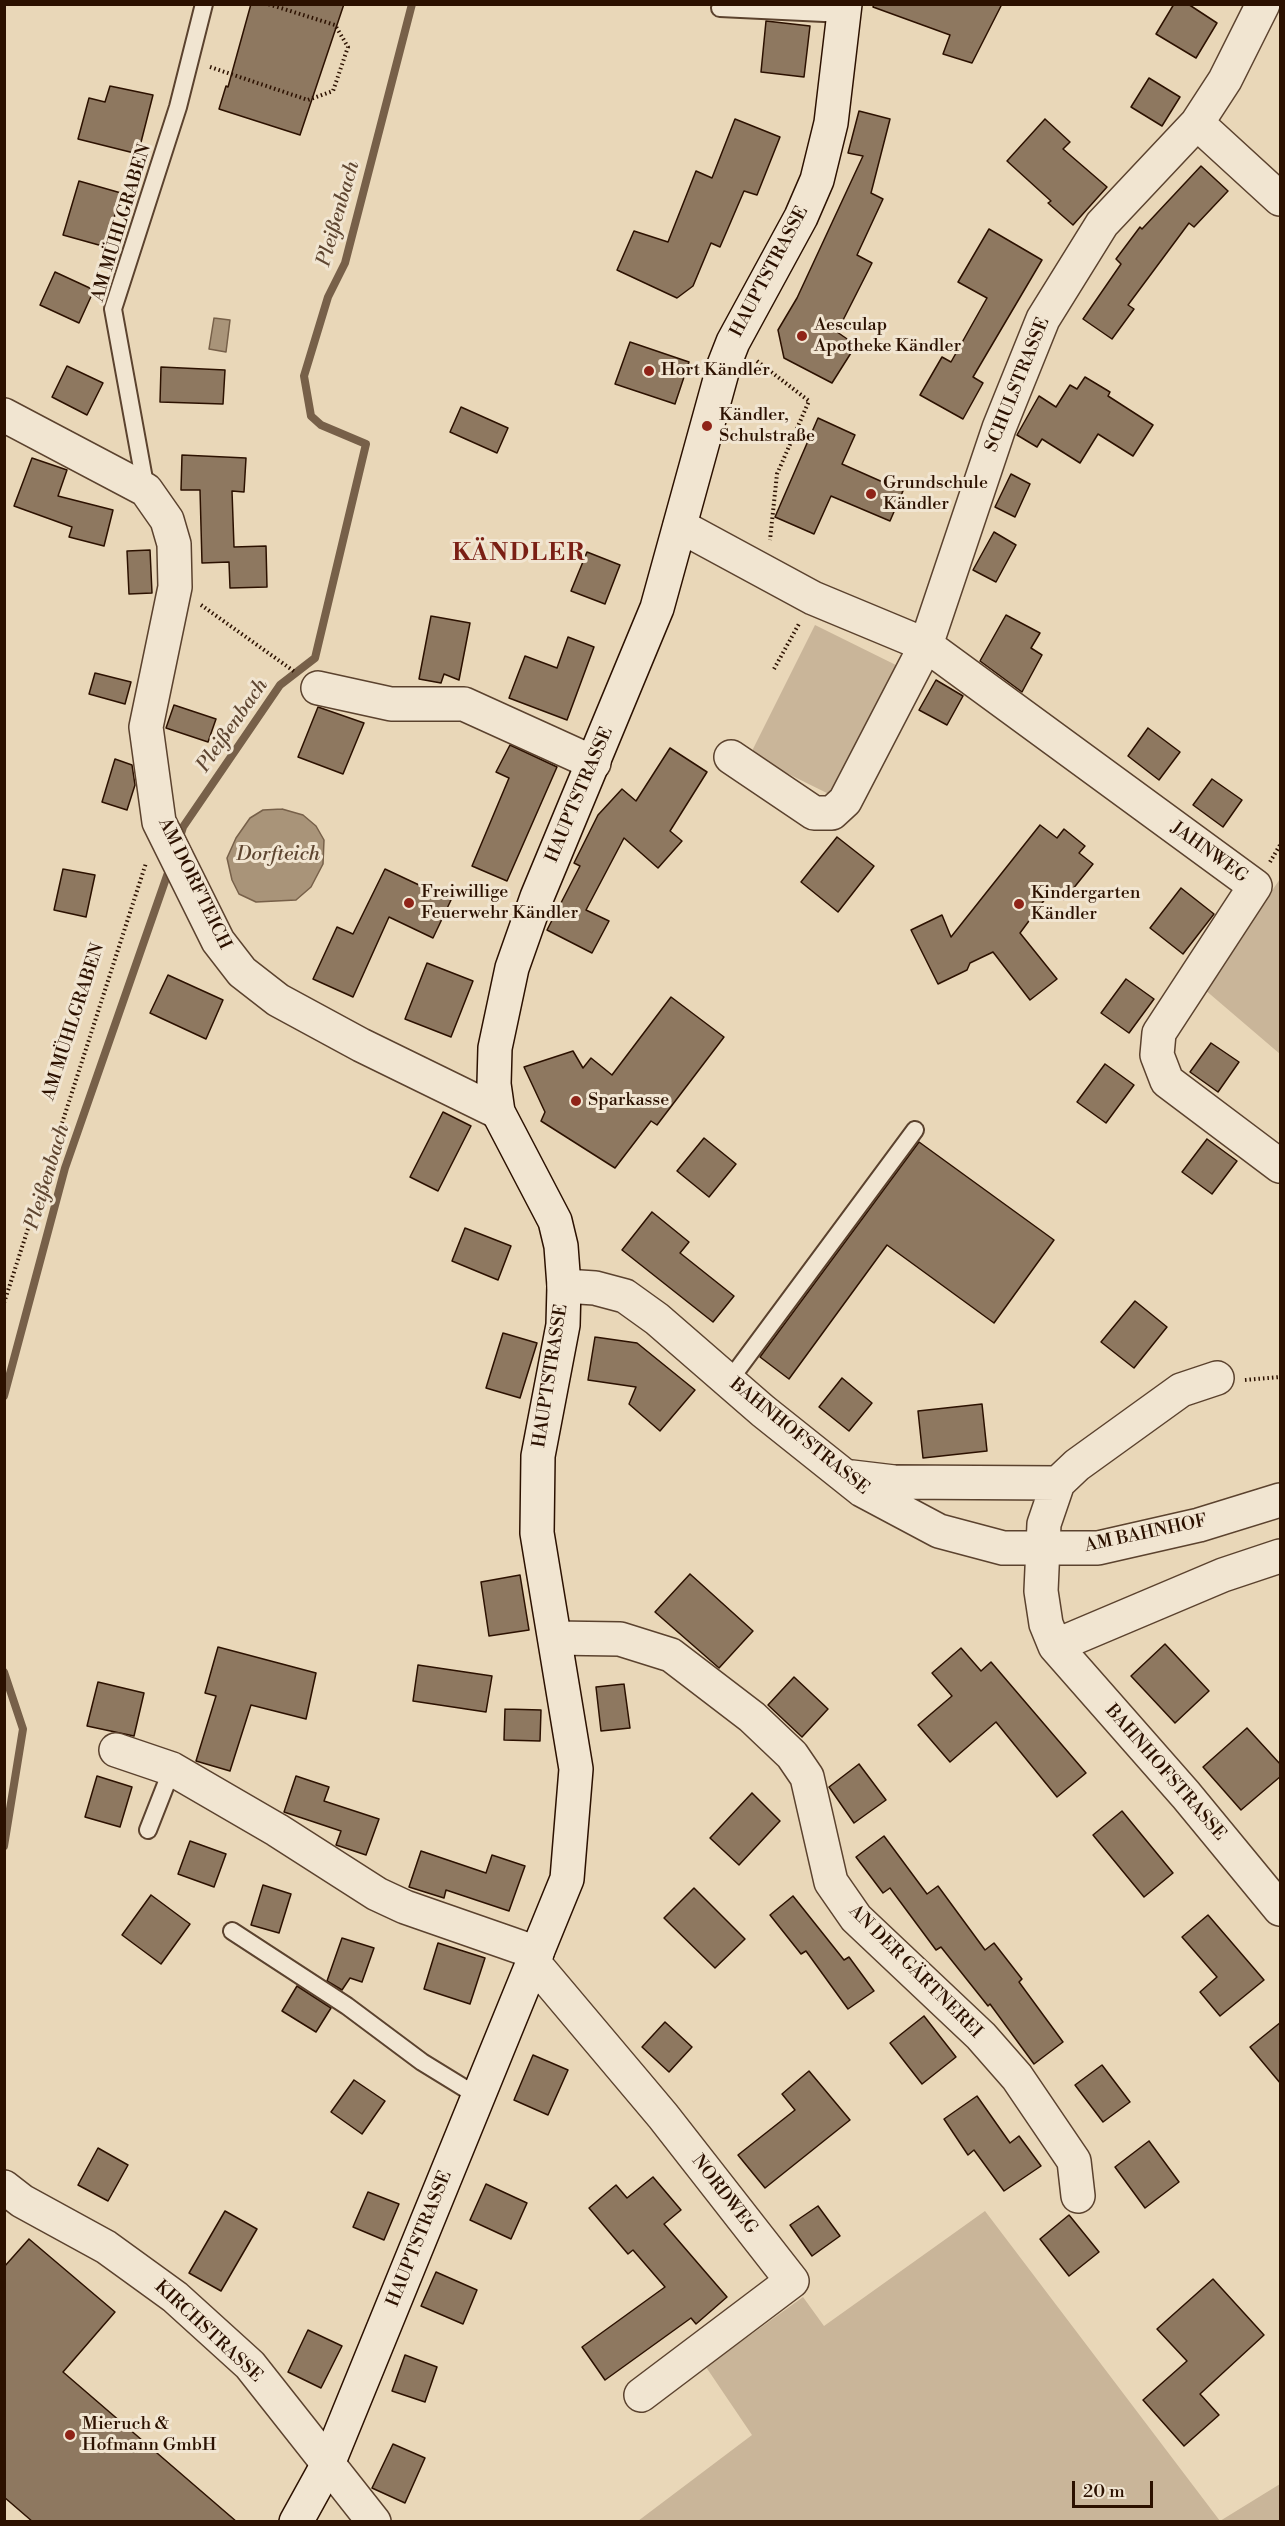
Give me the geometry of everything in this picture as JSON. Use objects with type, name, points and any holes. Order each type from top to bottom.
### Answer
[{"type":"street","name":"SCHULSTRASSE","points":[[731,757],[814,813],[832,813],[845,801],[926,645],[999,428],[1043,319],[1102,224],[1197,123],[1225,80],[1263,4]]},
{"type":"street","name":"HAUPTSTRASSE","points":[[296,2522],[328,2463],[567,1879],[576,1769],[537,1533],[538,1456],[562,1325],[564,1286],[561,1246],[555,1221],[498,1112],[494,1084],[495,1048],[512,968],[537,897],[657,608],[718,383],[733,342],[801,217],[817,180],[831,123],[845,9]]},
{"type":"street","points":[[1197,123],[1281,199]]},
{"type":"street","name":"AM DORFTEICH","points":[[4,415],[146,490],[167,520],[174,544],[176,587],[146,727],[159,822],[218,941],[242,972],[278,1000],[361,1045],[498,1112]]},
{"type":"street","points":[[680,526],[813,598],[926,645]]},
{"type":"street","name":"JAHNWEG","points":[[926,645],[1255,886],[1160,1032],[1157,1055],[1167,1081],[1281,1166]]},
{"type":"street","points":[[318,688],[391,704],[464,704],[594,764]]},
{"type":"street","name":"BAHNHOFSTRASSE","points":[[564,1286],[596,1288],[625,1296],[657,1319],[862,1490],[939,1531],[1003,1548],[1041,1550],[1041,1591],[1046,1624],[1055,1646],[1186,1795],[1281,1909]]},
{"type":"street","points":[[1041,1550],[1044,1524],[1058,1483],[1077,1465],[1181,1390],[1217,1378]]},
{"type":"street","points":[[844,1476],[894,1482],[1058,1483]]},
{"type":"street","name":"AM BAHNHOF","points":[[1041,1550],[1098,1548],[1199,1525],[1281,1500]]},
{"type":"street","points":[[1055,1646],[1223,1575],[1281,1556]]},
{"type":"street","name":"AN DER GÄRTNEREI","points":[[555,1638],[621,1639],[671,1656],[752,1717],[792,1755],[807,1777],[831,1882],[856,1918],[973,2028],[1017,2078],[1074,2161],[1078,2196]]},
{"type":"street","points":[[116,1750],[172,1769],[277,1830],[377,1894],[535,1958]]},
{"type":"street","name":"NORDWEG","points":[[535,1958],[663,2116],[792,2282],[640,2396]]},
{"type":"street","name":"KIRCHSTRASSE","points":[[4,2187],[22,2201],[106,2247],[175,2297],[250,2366],[374,2522]]},
{"type":"lane","name":"AM MÜHLGRABEN","points":[[146,490],[113,309],[178,107],[204,4]]},
{"type":"lane","points":[[720,8],[845,9]]},
{"type":"lane","points":[[729,1381],[915,1130]]},
{"type":"lane","points":[[148,1830],[172,1769]]},
{"type":"lane","points":[[232,1931],[347,2006],[422,2062],[479,2097]]},
{"type":"path","points":[[190,60],[309,100],[333,91],[348,48],[335,25],[268,4]]},
{"type":"path","points":[[733,342],[809,401],[777,474],[766,573]]},
{"type":"path","points":[[176,587],[283,663]]},
{"type":"path","points":[[774,669],[813,598]]},
{"type":"path","name":"AM MÜHLGRABEN","points":[[4,1303],[159,822]]},
{"type":"shaded area","points":[[815,625],[906,670],[839,799],[750,755]]},
{"type":"shaded area","points":[[1280,879],[1280,1054],[1204,989]]},
{"type":"shaded area","points":[[985,2211],[1220,2521],[638,2521],[752,2435],[706,2367],[803,2297],[824,2326]]},
{"type":"shaded area","points":[[1280,2484],[1280,2521],[1220,2521]]},
{"type":"water","points":[[214,318],[230,320],[226,352],[209,349]]},
{"type":"water","name":"Dorfteich","points":[[282,809],[303,815],[316,826],[324,840],[323,864],[311,887],[296,900],[256,902],[239,894],[232,880],[227,858],[236,838],[250,818],[263,810]]},
{"type":"building","points":[[251,4],[344,4],[300,135],[219,109],[226,86],[228,87]]},
{"type":"building","points":[[874,4],[1002,4],[972,63],[943,54],[950,35],[873,7]]},
{"type":"building","points":[[1174,4],[1188,4],[1217,23],[1196,58],[1156,34]]},
{"type":"building","points":[[766,21],[810,26],[804,77],[761,72]]},
{"type":"building","points":[[1149,78],[1180,97],[1162,126],[1131,107]]},
{"type":"building","points":[[110,86],[153,95],[138,154],[78,139],[89,98],[105,102]]},
{"type":"building","points":[[859,111],[890,119],[871,193],[883,199],[857,255],[872,263],[837,332],[856,345],[832,383],[784,358],[778,330],[797,298],[863,156],[848,153]]},
{"type":"building","points":[[735,119],[780,137],[757,195],[744,191],[720,247],[711,243],[693,286],[677,298],[617,270],[634,231],[668,242],[696,171],[712,178]]},
{"type":"building","points":[[1045,119],[1070,142],[1063,149],[1107,187],[1073,225],[1048,203],[1051,201],[1007,161]]},
{"type":"building","points":[[1201,166],[1228,191],[1194,227],[1189,223],[1128,305],[1134,309],[1112,339],[1083,319],[1121,264],[1116,259],[1140,227],[1142,229]]},
{"type":"building","points":[[79,181],[121,193],[106,247],[63,235]]},
{"type":"building","points":[[989,229],[1042,260],[973,377],[983,383],[963,419],[920,395],[942,357],[951,362],[987,298],[958,282]]},
{"type":"building","points":[[55,272],[94,290],[79,323],[40,305]]},
{"type":"building","points":[[630,342],[689,362],[675,404],[615,384]]},
{"type":"building","points":[[67,366],[103,383],[87,415],[52,397]]},
{"type":"building","points":[[161,367],[225,370],[223,404],[160,402]]},
{"type":"building","points":[[1085,377],[1110,392],[1108,396],[1153,425],[1133,456],[1098,434],[1080,463],[1042,439],[1037,447],[1017,435],[1039,396],[1056,407],[1070,385],[1077,389]]},
{"type":"building","points":[[461,407],[508,428],[497,453],[450,432]]},
{"type":"building","points":[[818,418],[855,435],[842,464],[903,491],[890,521],[831,496],[814,534],[775,517]]},
{"type":"building","points":[[182,455],[246,458],[244,492],[232,491],[234,547],[266,546],[267,587],[230,588],[229,562],[202,563],[200,490],[181,490]]},
{"type":"building","points":[[32,458],[67,470],[58,496],[113,510],[104,546],[69,537],[72,527],[14,506]]},
{"type":"building","points":[[1011,474],[1030,484],[1015,517],[995,507]]},
{"type":"building","points":[[994,532],[1016,545],[996,582],[973,570]]},
{"type":"building","points":[[150,550],[152,593],[129,594],[127,551]]},
{"type":"building","points":[[587,552],[620,565],[605,604],[571,591]]},
{"type":"building","points":[[1006,615],[1040,633],[1031,648],[1042,655],[1022,692],[980,661]]},
{"type":"building","points":[[431,616],[470,623],[459,680],[444,674],[441,683],[419,679]]},
{"type":"building","points":[[568,637],[594,647],[567,720],[509,698],[525,656],[557,668]]},
{"type":"building","points":[[95,673],[131,682],[125,704],[89,694]]},
{"type":"building","points":[[936,680],[963,696],[947,725],[919,710]]},
{"type":"building","points":[[174,705],[216,719],[208,742],[166,728]]},
{"type":"building","points":[[318,707],[364,723],[343,774],[298,757]]},
{"type":"building","points":[[1148,728],[1180,752],[1159,780],[1128,756]]},
{"type":"building","points":[[510,745],[557,767],[507,881],[472,866],[509,778],[496,772]]},
{"type":"building","points":[[670,748],[707,772],[670,831],[682,841],[658,868],[624,838],[586,910],[609,921],[592,953],[547,930],[580,866],[574,863],[598,815],[622,789],[636,801]]},
{"type":"building","points":[[115,759],[132,765],[135,785],[127,810],[102,802]]},
{"type":"building","points":[[1212,779],[1242,800],[1223,827],[1193,805]]},
{"type":"building","points":[[1040,825],[1057,838],[1064,829],[1085,846],[1079,853],[1093,864],[1064,900],[1051,891],[1020,933],[1057,979],[1030,1000],[993,952],[970,963],[967,970],[938,984],[911,930],[942,915],[951,937]]},
{"type":"building","points":[[837,837],[874,866],[838,912],[801,882]]},
{"type":"building","points":[[63,869],[95,875],[86,917],[54,910]]},
{"type":"building","points":[[385,869],[451,900],[433,938],[389,917],[353,997],[313,979],[337,927],[353,934]]},
{"type":"building","points":[[1181,888],[1214,914],[1183,954],[1150,928]]},
{"type":"building","points":[[427,963],[473,981],[451,1037],[405,1019]]},
{"type":"building","points":[[168,975],[223,1000],[206,1039],[150,1013]]},
{"type":"building","points":[[1126,979],[1154,999],[1129,1033],[1101,1013]]},
{"type":"building","points":[[671,997],[724,1037],[657,1125],[651,1121],[615,1168],[541,1121],[545,1112],[524,1067],[573,1051],[583,1068],[591,1058],[612,1075]]},
{"type":"building","points":[[1211,1043],[1239,1062],[1218,1092],[1190,1072]]},
{"type":"building","points":[[1105,1064],[1134,1085],[1106,1123],[1077,1102]]},
{"type":"building","points":[[443,1112],[471,1126],[438,1191],[410,1177]]},
{"type":"building","points":[[704,1138],[736,1164],[709,1197],[677,1171]]},
{"type":"building","points":[[1207,1139],[1237,1161],[1212,1194],[1182,1172]]},
{"type":"building","points":[[919,1142],[1054,1240],[994,1323],[887,1245],[789,1379],[760,1357]]},
{"type":"building","points":[[652,1212],[689,1242],[680,1253],[734,1296],[713,1322],[622,1250]]},
{"type":"building","points":[[465,1228],[511,1246],[498,1280],[452,1261]]},
{"type":"building","points":[[1135,1301],[1167,1327],[1134,1368],[1101,1342]]},
{"type":"building","points":[[503,1333],[537,1343],[520,1398],[486,1388]]},
{"type":"building","points":[[595,1337],[637,1343],[695,1390],[660,1431],[629,1404],[636,1387],[588,1380]]},
{"type":"building","points":[[842,1378],[872,1403],[849,1431],[819,1407]]},
{"type":"building","points":[[982,1404],[987,1451],[923,1458],[918,1411]]},
{"type":"building","points":[[690,1574],[753,1631],[719,1668],[655,1612]]},
{"type":"building","points":[[520,1575],[529,1630],[489,1636],[481,1582]]},
{"type":"building","points":[[1165,1644],[1209,1691],[1175,1723],[1131,1676]]},
{"type":"building","points":[[218,1647],[316,1673],[306,1719],[251,1705],[230,1771],[196,1761],[216,1696],[205,1693]]},
{"type":"building","points":[[961,1648],[981,1671],[991,1662],[1086,1773],[1057,1797],[996,1722],[950,1762],[918,1725],[952,1696],[932,1673]]},
{"type":"building","points":[[418,1665],[492,1676],[486,1712],[413,1701]]},
{"type":"building","points":[[794,1677],[828,1709],[802,1737],[768,1705]]},
{"type":"building","points":[[98,1682],[144,1693],[134,1736],[87,1726]]},
{"type":"building","points":[[624,1684],[630,1728],[601,1731],[596,1687]]},
{"type":"building","points":[[505,1709],[541,1710],[540,1741],[504,1740]]},
{"type":"building","points":[[1247,1728],[1281,1765],[1281,1776],[1241,1810],[1203,1767]]},
{"type":"building","points":[[859,1764],[886,1800],[854,1823],[829,1787]]},
{"type":"building","points":[[97,1776],[132,1787],[120,1827],[85,1817]]},
{"type":"building","points":[[296,1776],[329,1787],[324,1801],[379,1819],[366,1855],[336,1845],[341,1831],[284,1812]]},
{"type":"building","points":[[752,1793],[780,1821],[739,1865],[710,1838]]},
{"type":"building","points":[[1122,1811],[1173,1873],[1144,1897],[1093,1835]]},
{"type":"building","points":[[884,1836],[927,1894],[938,1886],[985,1950],[994,1943],[1022,1979],[1019,1982],[1063,2042],[1034,2064],[990,2004],[988,2006],[941,1947],[936,1950],[890,1888],[883,1893],[856,1857]]},
{"type":"building","points":[[190,1841],[226,1854],[214,1887],[178,1874]]},
{"type":"building","points":[[421,1851],[486,1873],[492,1855],[525,1866],[509,1911],[446,1890],[444,1898],[409,1887]]},
{"type":"building","points":[[263,1885],[291,1894],[279,1933],[251,1925]]},
{"type":"building","points":[[694,1888],[745,1939],[715,1968],[664,1918]]},
{"type":"building","points":[[151,1895],[190,1924],[161,1964],[122,1935]]},
{"type":"building","points":[[793,1896],[844,1960],[849,1957],[874,1991],[848,2009],[806,1951],[801,1954],[770,1915]]},
{"type":"building","points":[[1208,1915],[1264,1980],[1220,2016],[1200,1992],[1217,1977],[1182,1937]]},
{"type":"building","points":[[342,1938],[374,1948],[362,1982],[350,1978],[342,1990],[327,1981]]},
{"type":"building","points":[[438,1943],[485,1958],[470,2004],[424,1989]]},
{"type":"building","points":[[297,1986],[331,2008],[316,2032],[282,2011]]},
{"type":"building","points":[[924,2016],[956,2057],[922,2084],[890,2043]]},
{"type":"building","points":[[665,2022],[692,2047],[669,2072],[642,2047]]},
{"type":"building","points":[[1281,2022],[1281,2084],[1250,2047]]},
{"type":"building","points":[[533,2055],[568,2070],[548,2115],[514,2100]]},
{"type":"building","points":[[1102,2065],[1130,2102],[1103,2122],[1075,2085]]},
{"type":"building","points":[[809,2071],[850,2120],[765,2188],[738,2155],[795,2110],[782,2094]]},
{"type":"building","points":[[354,2080],[385,2101],[362,2134],[331,2112]]},
{"type":"building","points":[[977,2096],[1010,2143],[1019,2136],[1041,2166],[1004,2191],[974,2150],[968,2155],[944,2119]]},
{"type":"building","points":[[1149,2141],[1179,2182],[1145,2208],[1115,2167]]},
{"type":"building","points":[[98,2148],[128,2165],[108,2201],[78,2185]]},
{"type":"building","points":[[653,2177],[681,2210],[664,2224],[727,2297],[696,2324],[691,2318],[605,2380],[582,2347],[665,2287],[633,2250],[628,2254],[589,2208],[616,2185],[627,2198]]},
{"type":"building","points":[[486,2184],[527,2203],[511,2239],[470,2220]]},
{"type":"building","points":[[368,2192],[399,2204],[384,2240],[353,2227]]},
{"type":"building","points":[[818,2206],[840,2236],[812,2256],[790,2225]]},
{"type":"building","points":[[225,2211],[257,2229],[221,2291],[189,2273]]},
{"type":"building","points":[[1069,2215],[1099,2252],[1069,2276],[1040,2239]]},
{"type":"building","name":"Mieruch & Hofmann GmbH","points":[[29,2239],[115,2312],[63,2372],[237,2522],[33,2522],[4,2497],[4,2267]]},
{"type":"building","points":[[436,2272],[477,2290],[463,2324],[421,2306]]},
{"type":"building","points":[[1213,2279],[1264,2335],[1200,2394],[1219,2415],[1184,2446],[1143,2400],[1187,2361],[1157,2329]]},
{"type":"building","points":[[308,2330],[342,2346],[321,2388],[288,2372]]},
{"type":"building","points":[[405,2355],[437,2367],[425,2402],[392,2391]]},
{"type":"building","points":[[393,2444],[425,2458],[405,2503],[372,2488]]},
{"type":"waterway","name":"Pleißenbach","points":[[179,840],[183,827],[280,685],[315,658],[366,444],[321,425],[311,416],[304,376],[328,297],[345,263],[412,4]]},
{"type":"waterway","name":"Pleißenbach","points":[[4,1396],[65,1168],[170,867]]},
{"type":"waterway","name":"Pleißenbach","points":[[4,1672],[23,1729],[4,1846]]},
{"type":"place","name":"Aesculap Apotheke Kändler","points":[[802,336]]},
{"type":"place","name":"Hort Kändler","points":[[649,371]]},
{"type":"place","name":"Kändler, Schulstraße","points":[[707,426]]},
{"type":"place","name":"Grundschule Kändler","points":[[871,494]]},
{"type":"place","name":"Freiwillige Feuerwehr Kändler","points":[[409,903]]},
{"type":"place","name":"Kindergarten Kändler","points":[[1019,904]]},
{"type":"place","name":"Sparkasse","points":[[576,1101]]},
{"type":"place","name":"Mieruch & Hofmann GmbH","points":[[70,2435]]},
{"type":"district","name":"KÄNDLER","points":[[519,554]]}]
